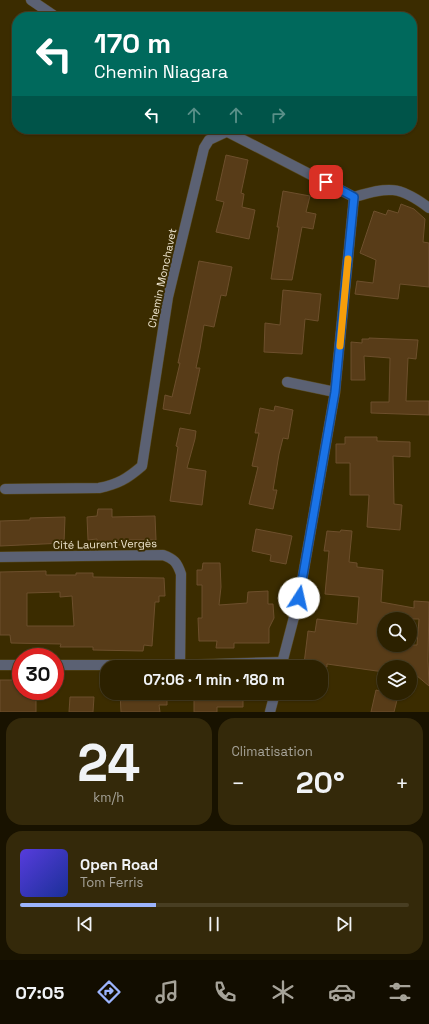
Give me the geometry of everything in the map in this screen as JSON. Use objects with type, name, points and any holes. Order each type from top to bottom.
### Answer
[{"type":"street","points":[[31,0],[49,12]]},
{"type":"street","name":"Chemin Monchavet","points":[[4,489],[99,488],[114,485],[129,478],[142,466],[168,297],[204,148],[209,140],[218,134]]},
{"type":"street","points":[[232,134],[354,197],[380,190],[397,190],[413,196],[429,208]]},
{"type":"street","points":[[282,660],[299,598],[335,392],[354,197]]},
{"type":"street","points":[[287,382],[335,392]]},
{"type":"street","name":"Cité Laurent Vergès","points":[[0,557],[163,555],[172,558],[178,566],[181,574],[180,660]]},
{"type":"street","points":[[0,665],[12,665]]},
{"type":"street","points":[[64,665],[100,665]]},
{"type":"street","points":[[270,712],[273,700]]},
{"type":"building","points":[[226,155],[248,160],[241,193],[244,194],[242,207],[255,210],[249,239],[216,232],[224,202],[216,200]]},
{"type":"building","points":[[283,191],[310,196],[306,212],[316,214],[313,229],[302,227],[292,280],[271,279]]},
{"type":"building","points":[[401,204],[414,209],[425,219],[423,242],[429,243],[429,287],[400,284],[398,299],[355,294],[357,281],[373,283],[376,260],[360,253],[374,211],[386,215],[388,210],[398,213]]},
{"type":"building","points":[[199,261],[232,267],[226,296],[221,295],[214,327],[204,325],[196,368],[200,368],[190,414],[163,409],[165,395],[172,397],[180,363],[178,363]]},
{"type":"building","points":[[283,290],[321,294],[318,321],[305,319],[302,354],[264,352],[265,323],[280,325]]},
{"type":"building","points":[[362,339],[418,340],[416,359],[408,358],[406,401],[429,401],[429,415],[371,413],[371,402],[389,402],[390,358],[364,356],[365,380],[351,380],[351,342],[362,343]]},
{"type":"building","points":[[275,406],[293,410],[288,439],[283,438],[279,454],[273,490],[277,490],[273,509],[249,504],[258,467],[252,466],[259,433],[255,433],[260,408],[274,411]]},
{"type":"building","points":[[180,428],[196,431],[187,468],[206,471],[202,505],[170,501],[178,447],[176,446]]},
{"type":"building","points":[[345,437],[377,437],[377,441],[410,442],[410,457],[393,456],[394,504],[402,505],[400,530],[367,527],[369,495],[350,495],[350,463],[336,463],[336,444],[345,444]]},
{"type":"building","points":[[98,509],[112,509],[112,517],[155,516],[156,540],[129,540],[129,545],[97,545],[97,539],[88,540],[87,517],[97,516]]},
{"type":"building","points":[[65,517],[64,543],[0,546],[0,521]]},
{"type":"building","points":[[256,529],[292,536],[286,564],[270,561],[271,555],[252,551]]},
{"type":"building","points":[[327,531],[352,531],[349,562],[357,563],[357,567],[383,570],[381,602],[414,608],[414,601],[429,602],[429,686],[417,676],[417,660],[377,660],[377,671],[328,664],[328,660],[304,660],[308,631],[315,632],[317,619],[357,624],[359,597],[325,594],[329,551],[324,551]]},
{"type":"building","points":[[203,563],[220,563],[221,587],[219,605],[247,603],[248,592],[268,591],[268,604],[273,604],[274,618],[269,628],[269,643],[234,643],[234,648],[216,648],[217,641],[199,641],[198,618],[202,618],[202,585],[197,585],[197,570],[202,570]]},
{"type":"building","points":[[46,571],[46,575],[76,575],[76,573],[93,573],[93,577],[164,578],[165,596],[159,596],[159,602],[155,602],[152,646],[144,645],[143,651],[93,650],[93,647],[60,647],[61,644],[11,643],[10,635],[0,635],[0,572]],"holes":[[[60,592],[60,597],[72,596],[74,626],[27,626],[27,593]]]},
{"type":"building","points":[[0,680],[12,680],[12,700],[36,700],[36,712],[0,712]]},
{"type":"building","points":[[376,690],[377,700],[397,700],[394,712],[371,712]]},
{"type":"building","points":[[70,697],[94,697],[93,712],[69,712]]},
{"type":"building","points":[[120,700],[167,700],[167,705],[159,705],[160,712],[121,712]]},
{"type":"building","points":[[194,700],[243,700],[243,707],[217,707],[217,712],[194,712]]},
{"type":"slow traffic","points":[[340,346],[348,259]]},
{"type":"route","points":[[299,598],[335,392],[354,197],[326,182]]}]
